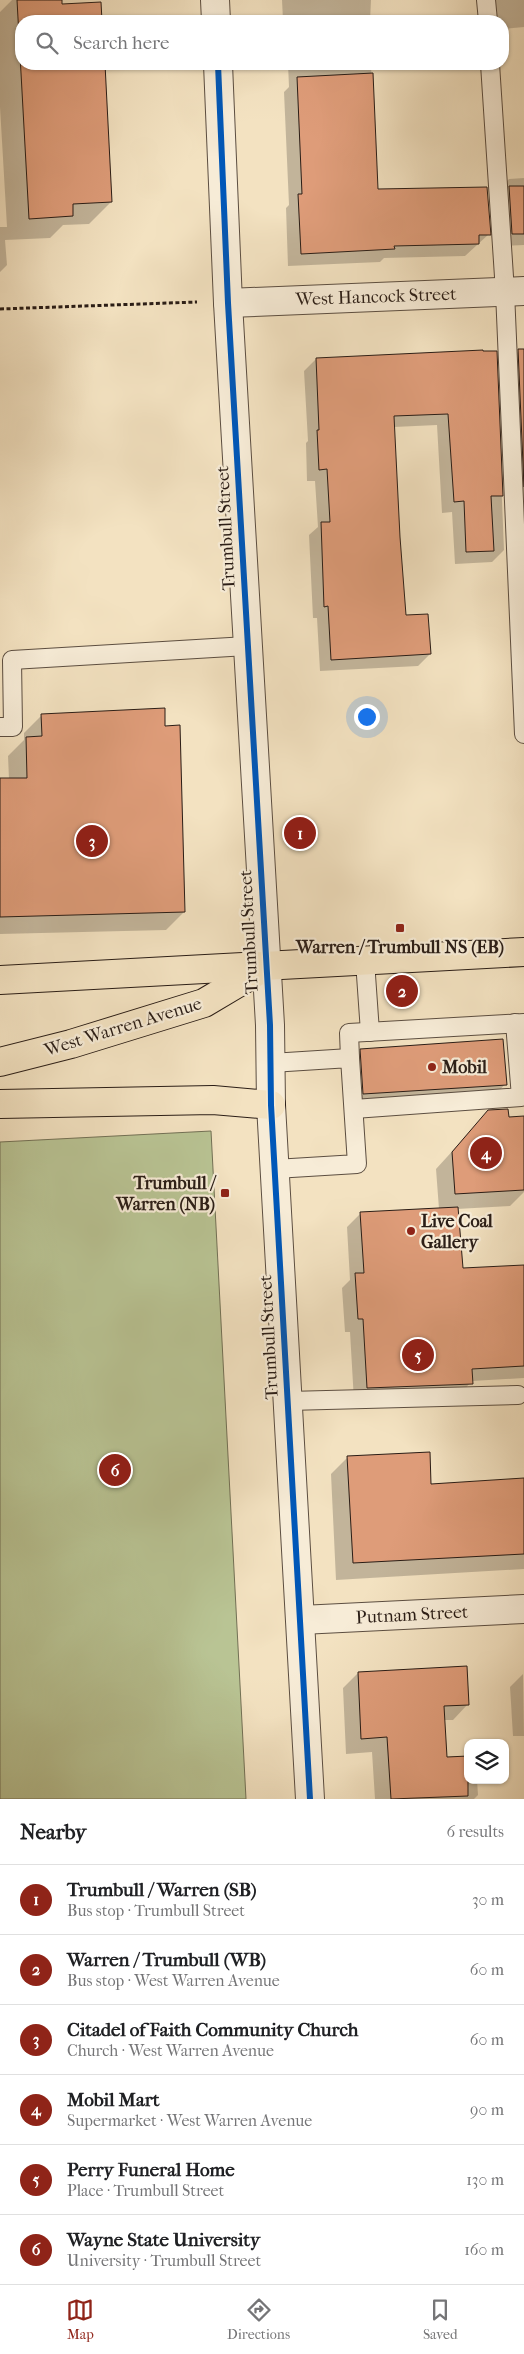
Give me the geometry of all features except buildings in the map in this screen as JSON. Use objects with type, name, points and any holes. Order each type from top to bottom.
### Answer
[{"type":"main road","name":"West Warren Avenue","points":[[0,980],[524,952]]},
{"type":"main road","name":"West Warren Avenue","points":[[0,1062],[71,1044],[204,1003],[266,966]]},
{"type":"main road","points":[[0,1104],[214,1100],[271,1105]]},
{"type":"street","points":[[215,0],[216,15]]},
{"type":"street","name":"Trumbull Street","points":[[218,70],[228,303],[266,966],[271,1105],[310,1799]]},
{"type":"street","name":"West Hancock Street","points":[[228,303],[515,292]]},
{"type":"street","name":"Putnam Street","points":[[301,1620],[524,1609]]},
{"type":"lane","points":[[486,0],[487,15]]},
{"type":"lane","points":[[491,70],[515,292],[524,734]]},
{"type":"lane","points":[[0,727],[13,727],[12,660],[248,646]]},
{"type":"lane","points":[[365,961],[370,1032]]},
{"type":"lane","points":[[275,1169],[357,1164],[349,1033],[370,1032],[394,1038],[467,1034],[520,1023],[521,1097],[471,1094],[397,1099],[354,1109]]},
{"type":"lane","points":[[270,1063],[350,1058]]},
{"type":"lane","points":[[288,1401],[518,1395]]},
{"type":"path","points":[[0,309],[182,302],[228,303]]},
{"type":"green space","points":[[211,1131],[246,1799],[0,1799],[0,1142]]},
{"type":"cycle path","points":[[218,70],[228,303],[270,1025],[271,1105],[310,1799]]},
{"type":"place","name":"Trumbull / Warren (SB)","points":[[300,833]]},
{"type":"place","name":"Citadel of Faith Community Church","points":[[92,841]]},
{"type":"place","name":"Warren / Trumbull NS (EB)","points":[[400,928]]},
{"type":"place","name":"Warren / Trumbull (WB)","points":[[402,991]]},
{"type":"place","name":"Mobil","points":[[432,1067]]},
{"type":"place","name":"Mobil Mart","points":[[486,1153]]},
{"type":"place","name":"Trumbull / Warren (NB)","points":[[225,1193]]},
{"type":"place","name":"Live Coal Gallery","points":[[411,1231]]},
{"type":"place","name":"Perry Funeral Home","points":[[418,1355]]},
{"type":"place","name":"Wayne State University","points":[[115,1470]]}]
